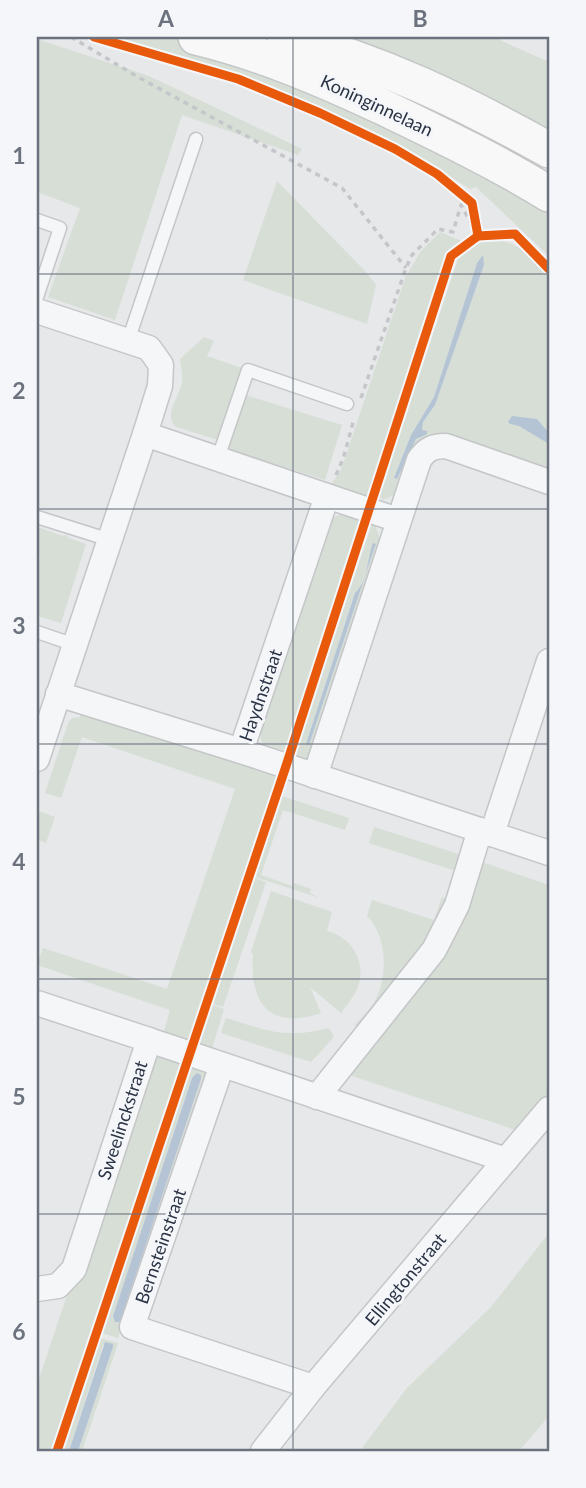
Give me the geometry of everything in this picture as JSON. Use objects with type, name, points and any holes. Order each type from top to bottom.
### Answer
[{"type":"main road","name":"Koninginnelaan","points":[[196,37],[291,66],[345,90],[461,144],[549,194]]},
{"type":"main road","name":"Koninginnelaan","points":[[285,37],[328,48],[418,82],[549,150]]},
{"type":"street","points":[[37,311],[149,348],[161,365],[160,386],[145,434],[37,759]]},
{"type":"street","points":[[145,434],[398,520]]},
{"type":"street","points":[[315,776],[419,460],[430,448],[446,446],[549,482]]},
{"type":"street","name":"Haydnstraat","points":[[58,694],[242,751],[327,496]]},
{"type":"street","points":[[317,1097],[434,950],[457,905],[549,661]]},
{"type":"street","points":[[242,751],[549,853]]},
{"type":"street","name":"Sweelinckstraat","points":[[37,1003],[149,1040],[74,1269],[58,1286],[37,1289]]},
{"type":"street","points":[[149,1040],[506,1160]]},
{"type":"street","name":"Bernsteinstraat","points":[[222,1065],[132,1327],[313,1387]]},
{"type":"street","name":"Ellingtonstraat","points":[[263,1451],[313,1387],[549,1109]]},
{"type":"lane","points":[[128,341],[196,138]]},
{"type":"lane","points":[[37,220],[60,228],[37,297]]},
{"type":"lane","points":[[218,458],[248,370],[354,406]]},
{"type":"lane","points":[[37,517],[110,540]]},
{"type":"lane","points":[[37,632],[75,645]]},
{"type":"path","points":[[71,37],[138,77],[342,188],[406,268]]},
{"type":"path","points":[[463,195],[471,203],[478,236]]},
{"type":"path","points":[[327,496],[343,459],[354,406],[412,255],[438,229],[453,232],[461,205],[478,236]]},
{"type":"path","points":[[469,243],[478,236],[490,236]]},
{"type":"shaded area","points":[[116,37],[169,37],[315,88],[549,209],[549,256],[476,187],[470,189],[406,148],[297,98],[228,72]]},
{"type":"shaded area","points":[[315,37],[493,37],[549,62],[549,136]]},
{"type":"shaded area","points":[[37,39],[149,76],[302,149],[298,155],[182,115],[115,320],[48,297],[80,208],[37,192]]},
{"type":"shaded area","points":[[277,181],[376,285],[367,324],[243,280]]},
{"type":"shaded area","points":[[440,232],[462,241],[453,249],[446,264],[371,496],[368,498],[330,486],[341,470],[406,276],[421,251]]},
{"type":"shaded area","points":[[485,239],[514,245],[529,255],[549,277],[549,433],[537,419],[510,424],[519,426],[549,444],[549,471],[450,436],[394,495],[383,500],[379,496],[458,259],[474,244]],"holes":[[[477,263],[484,265],[435,405],[423,422],[422,430],[426,431],[413,442],[397,479],[394,478],[411,435],[434,397]]]},
{"type":"shaded area","points":[[204,337],[214,341],[207,356],[242,368],[218,440],[176,427],[171,417],[182,383],[180,359]]},
{"type":"shaded area","points":[[245,395],[342,425],[325,480],[228,449]]},
{"type":"shaded area","points":[[346,511],[363,519],[285,751],[262,743],[260,734],[329,525],[333,518]]},
{"type":"shaded area","points":[[372,524],[375,525],[382,543],[312,756],[308,759],[294,754]],"holes":[[[375,544],[309,744],[306,744],[355,593],[359,590]]]},
{"type":"shaded area","points":[[37,527],[67,535],[68,538],[86,544],[61,623],[37,616],[37,567],[40,557],[37,553]]},
{"type":"shaded area","points":[[82,710],[278,772],[189,1041],[164,1031],[170,1010],[37,965],[43,948],[167,989],[235,789],[82,737],[61,798],[45,793],[68,723],[72,718],[80,717]]},
{"type":"shaded area","points":[[282,796],[349,818],[345,830],[283,810],[261,875],[292,886],[294,883],[311,889],[310,893],[320,898],[255,877]]},
{"type":"shaded area","points":[[39,811],[55,817],[46,843],[37,842]]},
{"type":"shaded area","points":[[374,827],[465,856],[459,872],[369,843]]},
{"type":"shaded area","points":[[479,861],[549,885],[549,1098],[519,1131],[349,1075]]},
{"type":"shaded area","points":[[255,878],[266,882],[223,1007],[213,1004]]},
{"type":"shaded area","points":[[271,891],[332,912],[327,931],[344,939],[356,953],[360,979],[341,1013],[310,987],[321,1013],[303,1018],[276,1015],[266,1009],[259,999],[251,952]]},
{"type":"shaded area","points":[[442,897],[450,900],[438,929],[361,1031],[355,1025],[376,999],[384,967],[379,934],[367,916],[372,900],[434,920]]},
{"type":"shaded area","points":[[213,1005],[224,1009],[212,1049],[198,1044]]},
{"type":"shaded area","points":[[226,1018],[277,1032],[301,1033],[329,1028],[334,1037],[311,1062],[221,1033]]},
{"type":"shaded area","points":[[155,1054],[182,1062],[53,1451],[37,1451],[37,1385]]},
{"type":"shaded area","points":[[192,1066],[206,1070],[206,1077],[118,1338],[102,1333]],"holes":[[[197,1074],[201,1075],[201,1079],[119,1322],[113,1316],[192,1078]]]},
{"type":"shaded area","points":[[549,1233],[549,1416],[519,1451],[360,1451],[406,1389],[491,1307]]},
{"type":"shaded area","points":[[100,1338],[118,1343],[82,1451],[78,1451],[113,1347],[103,1345],[69,1451],[63,1451]]},
{"type":"water","points":[[483,255],[484,265],[435,405],[423,422],[422,430],[427,431],[427,434],[416,439],[397,479],[394,478],[411,435],[434,397],[477,263]]},
{"type":"water","points":[[512,416],[537,419],[549,433],[549,444],[519,426],[510,424],[508,422]]},
{"type":"water","points":[[373,543],[376,544],[309,745],[306,744],[355,593],[365,576]]},
{"type":"water","points":[[197,1073],[201,1075],[201,1079],[121,1319],[115,1322],[113,1316],[192,1078]]},
{"type":"water","points":[[105,1342],[113,1344],[113,1347],[78,1451],[69,1451]]},
{"type":"cycle path","points":[[94,37],[238,79],[320,113],[395,149],[437,174],[472,203],[478,236],[515,234],[549,269]]},
{"type":"cycle path","points":[[57,1451],[286,766],[451,256],[478,236]]}]
